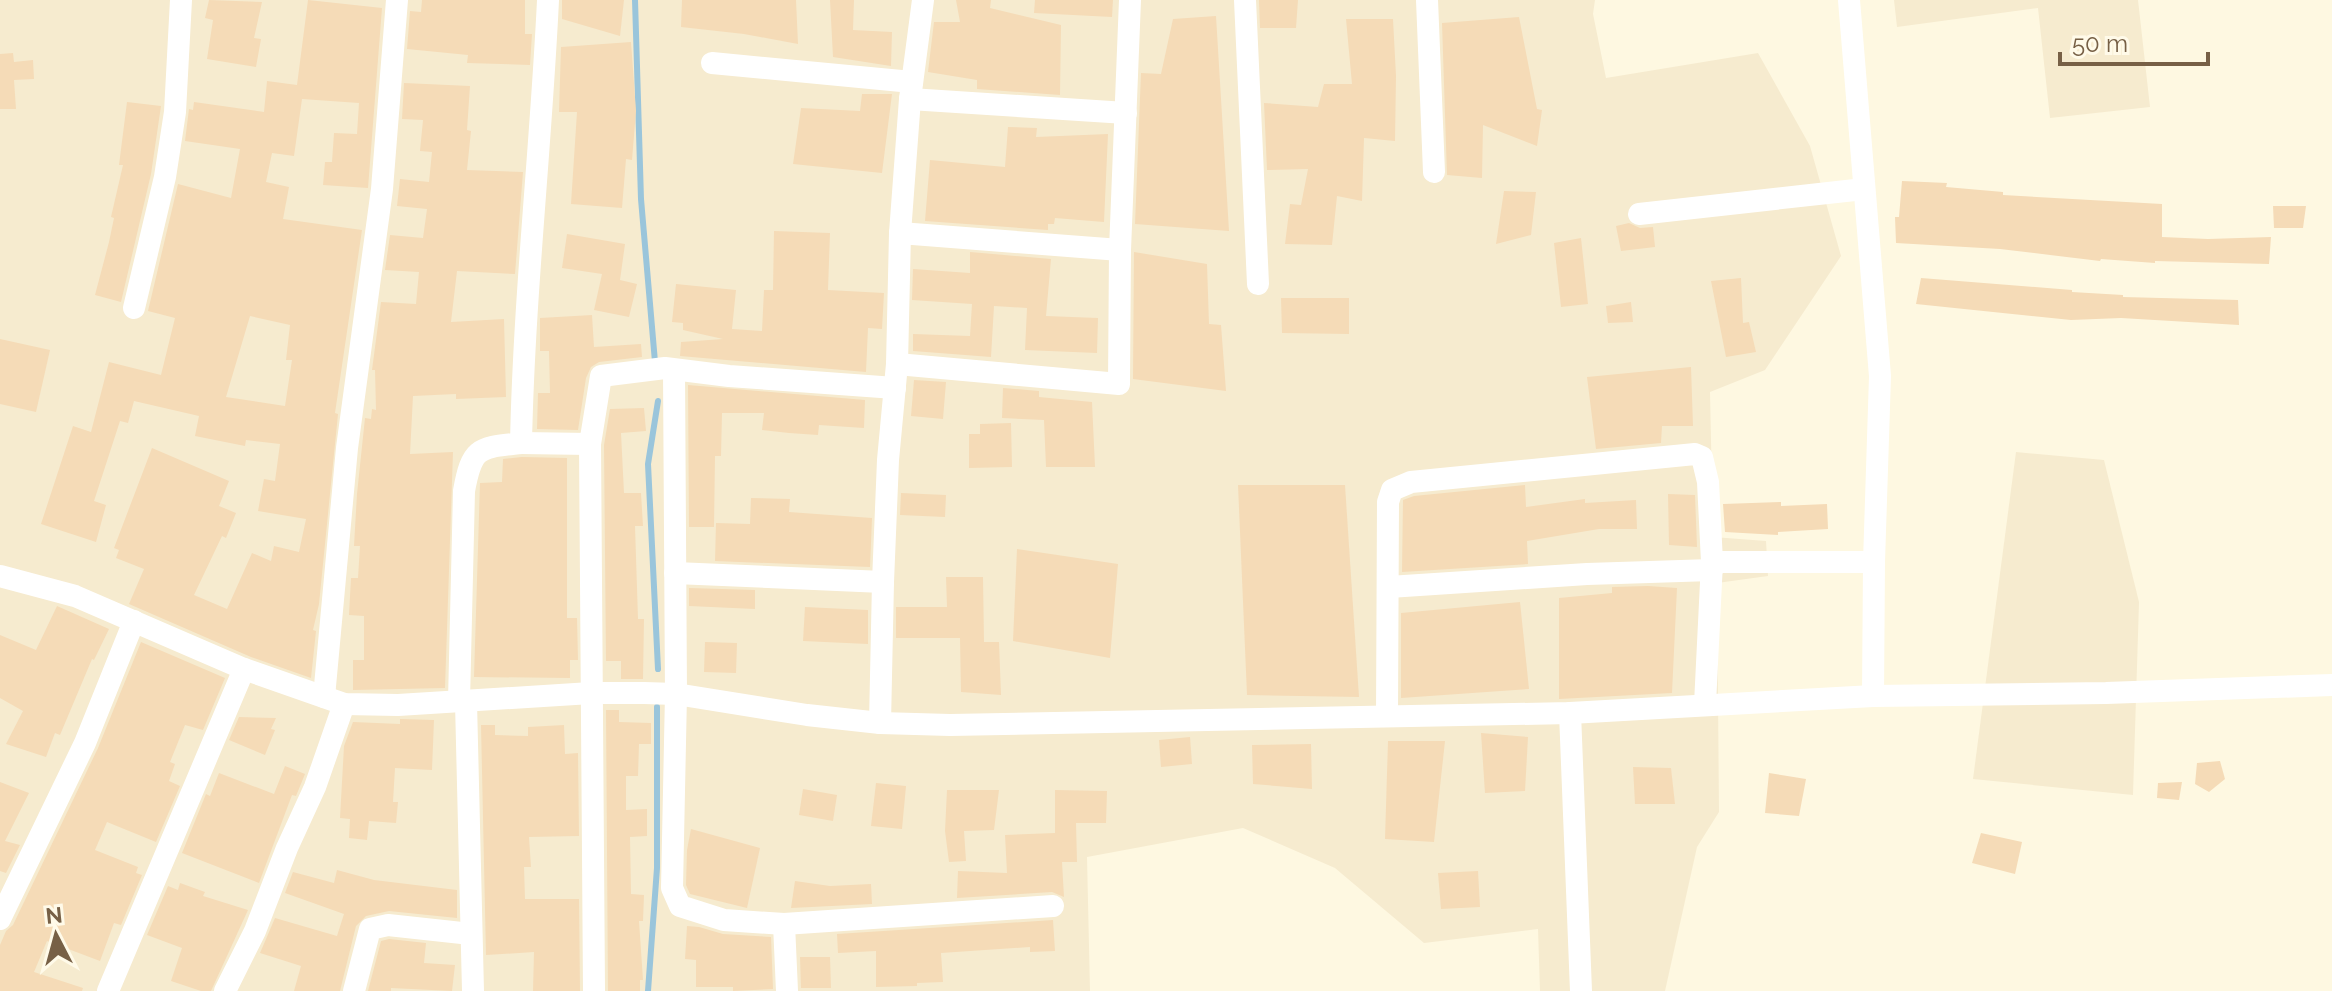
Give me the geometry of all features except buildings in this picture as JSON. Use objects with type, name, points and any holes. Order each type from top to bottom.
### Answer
[{"type":"street","points":[[134,308],[165,177],[175,112],[181,0]]},
{"type":"street","points":[[225,991],[255,931],[315,787],[334,701],[347,448],[382,189],[397,0]]},
{"type":"street","points":[[521,443],[526,308],[539,165],[548,0]]},
{"type":"street","points":[[880,723],[883,582],[888,460],[897,364],[900,233],[911,90],[923,0]]},
{"type":"street","points":[[897,364],[1119,384],[1120,250],[1130,0]]},
{"type":"street","points":[[1245,0],[1258,284]]},
{"type":"street","points":[[1427,0],[1434,172]]},
{"type":"street","points":[[1849,0],[1880,376],[1873,696]]},
{"type":"street","points":[[712,63],[911,90],[1126,113]]},
{"type":"street","points":[[1639,214],[1864,189]]},
{"type":"street","points":[[900,233],[1120,250]]},
{"type":"street","points":[[594,991],[590,444],[601,376],[665,368],[895,388]]},
{"type":"street","points":[[674,371],[676,694],[672,888],[680,906],[724,920],[784,924],[1053,906]]},
{"type":"street","points":[[473,991],[463,702],[464,491],[468,468],[479,451],[495,446],[521,443],[590,444]]},
{"type":"street","points":[[1387,716],[1388,502],[1392,490],[1411,482],[1695,454],[1702,457],[1708,482],[1712,566],[1705,704]]},
{"type":"street","points":[[1389,587],[1712,566],[1874,562]]},
{"type":"street","points":[[675,573],[883,582]]},
{"type":"street","points":[[0,576],[75,596],[244,669],[334,701],[398,705],[591,693],[676,694],[748,708],[880,723],[965,725],[1570,713],[1873,696],[2106,693],[2332,685]]},
{"type":"street","points":[[0,919],[85,743],[134,621]]},
{"type":"street","points":[[108,991],[244,669]]},
{"type":"street","points":[[1570,713],[1581,991]]},
{"type":"street","points":[[784,924],[787,991]]},
{"type":"street","points":[[354,991],[370,929],[388,925],[471,934]]},
{"type":"shaded area","points":[[0,0],[1595,0],[1593,14],[1606,78],[1758,53],[1810,146],[1841,256],[1765,370],[1710,392],[1713,537],[1766,541],[1768,576],[1717,583],[1719,812],[1697,847],[1665,991],[1540,991],[1538,929],[1424,943],[1335,868],[1243,828],[1087,857],[1090,991],[0,991]]},
{"type":"shaded area","points":[[1894,0],[2138,0],[2150,107],[2050,118],[2038,8],[1897,27]]},
{"type":"shaded area","points":[[2016,452],[2104,460],[2139,602],[2133,795],[1973,779]]},
{"type":"waterway","points":[[635,0],[641,199],[655,362]]},
{"type":"waterway","points":[[658,401],[648,464],[658,669]]},
{"type":"waterway","points":[[648,991],[657,868],[657,707]]}]
